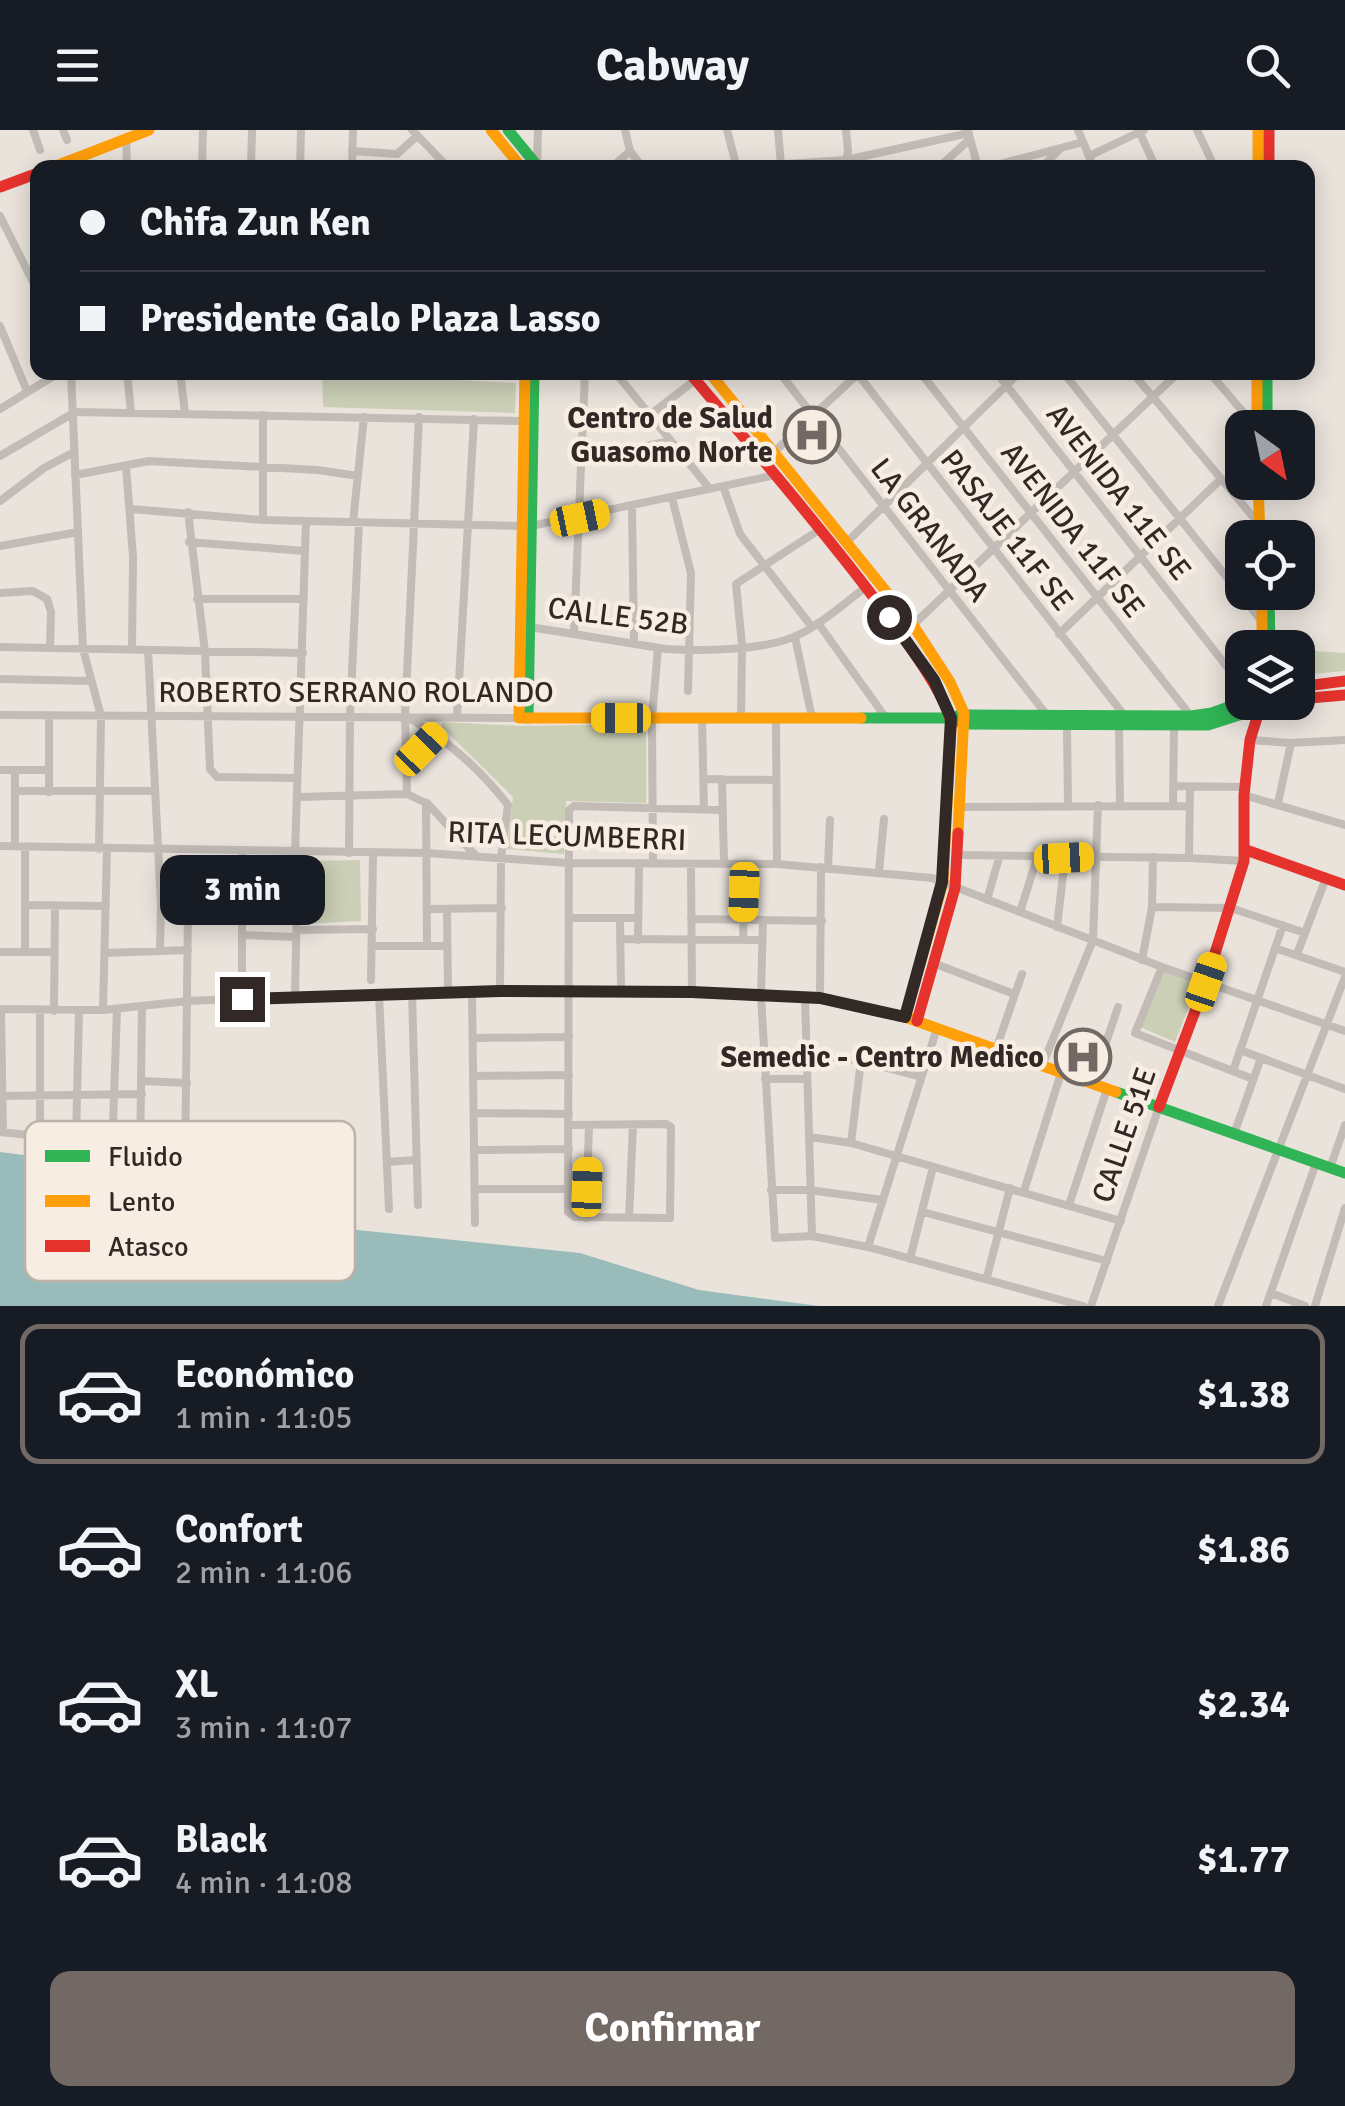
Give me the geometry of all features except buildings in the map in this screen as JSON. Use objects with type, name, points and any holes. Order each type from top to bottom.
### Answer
[{"type":"street","points":[[33,130],[40,150]]},
{"type":"street","points":[[63,130],[67,140]]},
{"type":"street","points":[[71,160],[148,130]]},
{"type":"street","points":[[202,160],[203,130]]},
{"type":"street","points":[[251,160],[252,130]]},
{"type":"street","points":[[300,160],[301,130]]},
{"type":"street","points":[[352,160],[353,130]]},
{"type":"street","points":[[492,130],[516,160]]},
{"type":"street","points":[[508,130],[533,160]]},
{"type":"street","points":[[538,160],[539,130]]},
{"type":"street","points":[[625,130],[630,151],[637,160]]},
{"type":"street","points":[[727,130],[735,160]]},
{"type":"street","points":[[776,160],[778,130]]},
{"type":"street","points":[[845,160],[846,130]]},
{"type":"street","points":[[1078,130],[1091,160]]},
{"type":"street","points":[[1197,130],[1210,160]]},
{"type":"street","points":[[1258,130],[1258,160]]},
{"type":"street","points":[[1269,160],[1270,130]]},
{"type":"street","points":[[1090,156],[1141,131],[1153,160]]},
{"type":"street","points":[[352,151],[398,154],[415,133],[441,160]]},
{"type":"street","points":[[862,160],[969,134]]},
{"type":"street","points":[[945,160],[969,134]]},
{"type":"street","points":[[969,134],[979,160]]},
{"type":"street","points":[[126,138],[127,160]]},
{"type":"street","points":[[1013,160],[1082,142]]},
{"type":"street","points":[[1049,160],[1059,150]]},
{"type":"street","points":[[620,160],[630,151]]},
{"type":"street","points":[[0,186],[30,179]]},
{"type":"street","points":[[0,216],[30,276]]},
{"type":"street","points":[[0,326],[27,391]]},
{"type":"street","points":[[0,409],[46,380]]},
{"type":"street","points":[[72,380],[83,649],[101,716],[100,793],[106,906],[103,1010]]},
{"type":"street","points":[[128,380],[131,412]]},
{"type":"street","points":[[181,380],[185,413]]},
{"type":"street","points":[[524,718],[530,628],[525,380]]},
{"type":"street","points":[[524,718],[534,380]]},
{"type":"street","points":[[574,632],[585,380]]},
{"type":"street","points":[[622,380],[710,489]]},
{"type":"street","points":[[650,415],[688,380]]},
{"type":"street","points":[[695,380],[924,664],[951,718],[949,885],[933,962],[911,1019]]},
{"type":"street","points":[[716,380],[913,625],[938,660],[964,718],[957,855],[911,1019]]},
{"type":"street","name":"LA GRANADA","points":[[785,380],[1046,714]]},
{"type":"street","points":[[774,452],[851,380]]},
{"type":"street","name":"PASAJE 11F SE","points":[[863,380],[1122,720]]},
{"type":"street","name":"AVENIDA 11F SE","points":[[926,380],[1190,716]]},
{"type":"street","name":"AVENIDA 11E SE","points":[[1002,380],[1225,664]]},
{"type":"street","points":[[846,544],[1013,380]]},
{"type":"street","points":[[1070,380],[1262,621]]},
{"type":"street","points":[[1138,380],[1252,520]]},
{"type":"street","points":[[913,625],[1170,380]]},
{"type":"street","points":[[1216,380],[1242,410]]},
{"type":"street","points":[[1257,380],[1257,410]]},
{"type":"street","points":[[1267,410],[1268,380]]},
{"type":"street","points":[[0,456],[74,412],[524,420]]},
{"type":"street","points":[[263,415],[263,520]]},
{"type":"street","points":[[349,853],[358,476],[364,416]]},
{"type":"street","points":[[407,794],[405,716],[420,418]]},
{"type":"street","points":[[457,716],[474,419]]},
{"type":"street","points":[[584,459],[670,440]]},
{"type":"street","points":[[0,500],[74,452]]},
{"type":"street","points":[[76,475],[149,461],[318,470],[358,476]]},
{"type":"street","points":[[126,466],[131,510],[132,650]]},
{"type":"street","points":[[131,510],[263,520],[527,526],[776,476]]},
{"type":"street","points":[[1059,634],[1221,479]]},
{"type":"street","points":[[723,486],[740,534],[886,718]]},
{"type":"street","points":[[672,498],[691,572],[688,691]]},
{"type":"street","points":[[632,507],[634,642]]},
{"type":"street","points":[[188,512],[205,652],[210,769],[217,777],[297,778]]},
{"type":"street","points":[[295,996],[297,778],[306,521]]},
{"type":"street","points":[[742,718],[742,646],[736,584],[819,530]]},
{"type":"street","points":[[0,546],[78,532]]},
{"type":"street","points":[[189,542],[305,551]]},
{"type":"street","name":"CALLE 52B","points":[[530,628],[658,648],[742,646],[795,637],[864,588]]},
{"type":"street","points":[[0,593],[33,592],[47,599],[51,612],[50,648]]},
{"type":"street","points":[[197,598],[304,599]]},
{"type":"street","points":[[1262,610],[1262,630]]},
{"type":"street","points":[[795,637],[812,718]]},
{"type":"street","points":[[0,647],[303,653]]},
{"type":"street","points":[[653,862],[652,718],[658,648]]},
{"type":"street","points":[[148,650],[160,950]]},
{"type":"street","points":[[0,679],[91,680]]},
{"type":"street","points":[[1315,684],[1345,681]]},
{"type":"street","points":[[1315,698],[1345,695]]},
{"type":"street","name":"ROBERTO SERRANO ROLANDO","points":[[964,718],[1068,725],[1190,716],[1225,708]]},
{"type":"street","name":"ROBERTO SERRANO ROLANDO","points":[[0,715],[964,718],[1046,714],[1174,726],[1226,720]]},
{"type":"street","points":[[48,792],[49,716]]},
{"type":"street","points":[[405,716],[436,734],[476,766],[508,805],[501,858],[500,991]]},
{"type":"street","points":[[702,718],[704,810]]},
{"type":"street","points":[[776,718],[776,864]]},
{"type":"street","points":[[1120,806],[1122,720]]},
{"type":"street","name":"CALLE 51E","points":[[1091,1306],[1230,908],[1244,856],[1245,791],[1255,720]]},
{"type":"street","points":[[1220,723],[1251,736],[1291,743],[1345,740]]},
{"type":"street","points":[[1068,725],[1068,806]]},
{"type":"street","points":[[1173,806],[1174,726]]},
{"type":"street","points":[[407,764],[436,734]]},
{"type":"street","points":[[1278,803],[1291,743]]},
{"type":"street","points":[[0,770],[48,770]]},
{"type":"street","points":[[16,770],[25,952]]},
{"type":"street","points":[[703,779],[775,780]]},
{"type":"street","points":[[722,779],[724,864]]},
{"type":"street","points":[[1173,786],[1245,791],[1345,825]]},
{"type":"street","points":[[1188,858],[1190,787]]},
{"type":"street","points":[[16,791],[153,791]]},
{"type":"street","points":[[298,797],[407,794],[426,803],[475,855]]},
{"type":"street","points":[[426,803],[427,946]]},
{"type":"street","points":[[1042,1066],[1093,940],[1098,805]]},
{"type":"street","points":[[569,1125],[666,1124],[672,1128],[671,1212],[666,1220],[574,1218],[568,1212],[569,810],[574,806],[723,810]]},
{"type":"street","points":[[960,807],[1189,806]]},
{"type":"street","points":[[878,871],[884,819]]},
{"type":"street","points":[[820,998],[830,820]]},
{"type":"street","name":"RITA LECUMBERRI","points":[[0,846],[428,853],[568,863],[776,864],[932,878],[1142,960],[1345,1031]]},
{"type":"street","points":[[242,850],[242,999]]},
{"type":"street","points":[[371,980],[374,853]]},
{"type":"street","points":[[957,855],[1244,856],[1345,885]]},
{"type":"street","points":[[1142,960],[1152,907],[1154,857]]},
{"type":"street","points":[[988,900],[999,858]]},
{"type":"street","points":[[1020,912],[1037,858]]},
{"type":"street","points":[[1057,927],[1064,858]]},
{"type":"street","points":[[638,940],[639,863]]},
{"type":"street","points":[[691,864],[692,992]]},
{"type":"street","points":[[743,940],[745,864]]},
{"type":"street","points":[[1298,954],[1326,878]]},
{"type":"street","points":[[24,905],[106,906]]},
{"type":"street","points":[[161,905],[242,906]]},
{"type":"street","points":[[54,1011],[55,906]]},
{"type":"street","points":[[187,1121],[188,906]]},
{"type":"street","points":[[1152,907],[1230,908],[1305,932]]},
{"type":"street","points":[[427,909],[502,908]]},
{"type":"street","points":[[447,909],[448,992]]},
{"type":"street","points":[[569,918],[638,918]]},
{"type":"street","points":[[620,918],[621,992]]},
{"type":"street","points":[[692,919],[822,921]]},
{"type":"street","points":[[763,920],[761,994],[775,1238],[812,1236],[868,1247],[1083,1306]]},
{"type":"street","points":[[1233,1071],[1283,926]]},
{"type":"street","points":[[243,936],[373,929]]},
{"type":"street","points":[[620,940],[762,940]]},
{"type":"street","points":[[373,946],[447,946]]},
{"type":"street","points":[[1218,1306],[1345,975],[1276,948]]},
{"type":"street","points":[[105,953],[188,950]]},
{"type":"street","points":[[0,952],[54,952]]},
{"type":"street","points":[[933,962],[1014,994]]},
{"type":"street","points":[[1162,967],[1135,1033],[1253,1079]]},
{"type":"street","points":[[996,1049],[1022,974]]},
{"type":"street","points":[[2,1132],[0,1009],[79,1011],[295,996],[448,992],[761,994],[820,998],[911,1019],[1345,1174]]},
{"type":"street","points":[[472,992],[475,1223]]},
{"type":"street","points":[[412,993],[418,1205]]},
{"type":"street","points":[[379,994],[390,1210]]},
{"type":"street","points":[[805,997],[812,1236]]},
{"type":"street","points":[[142,1006],[142,1121]]},
{"type":"street","points":[[1092,1084],[1118,1006]]},
{"type":"street","points":[[113,1121],[117,1009]]},
{"type":"street","points":[[77,1121],[79,1011]]},
{"type":"street","points":[[40,1012],[40,1121]]},
{"type":"street","points":[[868,1247],[937,1028]]},
{"type":"street","points":[[473,1038],[569,1037]]},
{"type":"street","points":[[1240,1050],[1345,1088]]},
{"type":"street","points":[[806,1055],[861,1060],[921,1077]]},
{"type":"street","points":[[1234,1134],[1261,1058]]},
{"type":"street","points":[[852,1143],[861,1060]]},
{"type":"street","points":[[1024,1191],[1061,1073]]},
{"type":"street","points":[[474,1076],[569,1075]]},
{"type":"street","points":[[765,1080],[807,1079]]},
{"type":"street","points":[[142,1081],[188,1083]]},
{"type":"street","points":[[1069,1205],[1106,1089]]},
{"type":"street","points":[[1,1096],[142,1094]]},
{"type":"street","points":[[474,1114],[569,1114]]},
{"type":"street","points":[[586,1218],[589,1125]]},
{"type":"street","points":[[1330,1168],[1345,1125]]},
{"type":"street","points":[[629,1218],[633,1126]]},
{"type":"street","points":[[810,1138],[852,1143],[1121,1221]]},
{"type":"street","points":[[474,1150],[569,1149]]},
{"type":"street","points":[[387,1162],[416,1160]]},
{"type":"street","points":[[1266,1306],[1316,1163]]},
{"type":"street","points":[[910,1258],[933,1167]]},
{"type":"street","points":[[475,1189],[569,1188]]},
{"type":"street","points":[[987,1278],[1010,1188]]},
{"type":"street","points":[[771,1190],[809,1190],[883,1200]]},
{"type":"street","points":[[1315,1306],[1345,1208]]},
{"type":"street","points":[[923,1212],[1107,1260]]},
{"type":"street","points":[[1271,1293],[1305,1306]]},
{"type":"green space","points":[[322,380],[516,383],[515,413],[323,407]]},
{"type":"green space","points":[[1315,651],[1345,653],[1345,671],[1315,674]]},
{"type":"green space","points":[[442,722],[521,726],[646,724],[646,803],[566,801],[564,854],[507,849],[513,797],[442,727]]},
{"type":"green space","points":[[360,860],[361,921],[304,924],[306,861]]},
{"type":"green space","points":[[1163,970],[1198,983],[1175,1042],[1140,1027]]},
{"type":"water","points":[[0,1152],[25,1155],[25,1281],[355,1281],[355,1230],[580,1253],[699,1290],[819,1306],[0,1306]]},
{"type":"traffic: fast","points":[[508,130],[532,160]]},
{"type":"traffic: fast","points":[[528,718],[534,380]]},
{"type":"traffic: fast","points":[[1267,380],[1267,410]]},
{"type":"traffic: fast","points":[[1269,610],[1270,630]]},
{"type":"traffic: fast","points":[[959,715],[1191,716],[1225,708]]},
{"type":"traffic: fast","points":[[861,718],[951,718],[965,724],[1208,725],[1225,720]]},
{"type":"traffic: fast","points":[[1116,1092],[1345,1173]]},
{"type":"traffic: slow","points":[[72,160],[149,130]]},
{"type":"traffic: slow","points":[[491,130],[515,160]]},
{"type":"traffic: slow","points":[[1258,130],[1258,160]]},
{"type":"traffic: slow","points":[[525,380],[519,718],[861,718]]},
{"type":"traffic: slow","points":[[715,380],[913,625],[950,682],[964,713],[958,833]]},
{"type":"traffic: slow","points":[[1257,380],[1257,410]]},
{"type":"traffic: slow","points":[[1259,500],[1259,520]]},
{"type":"traffic: slow","points":[[1262,612],[1262,630]]},
{"type":"traffic: slow","points":[[951,727],[943,882],[905,1017],[1116,1092]]},
{"type":"traffic: jam","points":[[1269,130],[1269,160]]},
{"type":"traffic: jam","points":[[0,187],[30,176]]},
{"type":"traffic: jam","points":[[696,380],[881,607],[942,699],[951,727]]},
{"type":"traffic: jam","points":[[1315,685],[1345,681]]},
{"type":"traffic: jam","points":[[1315,698],[1345,695]]},
{"type":"traffic: jam","points":[[1159,1107],[1206,982],[1244,861],[1244,795],[1256,720]]},
{"type":"traffic: jam","points":[[917,1021],[955,888],[958,833]]},
{"type":"traffic: jam","points":[[1246,850],[1345,885]]},
{"type":"place","name":"Centro de Salud Guasomo Norte","points":[[812,435]]},
{"type":"place","name":"Semedic - Centro Medico","points":[[1083,1057]]},
{"type":"route","points":[[242,999],[500,991],[692,992],[820,998],[905,1017],[942,882],[951,718],[934,680],[889,617]]}]
